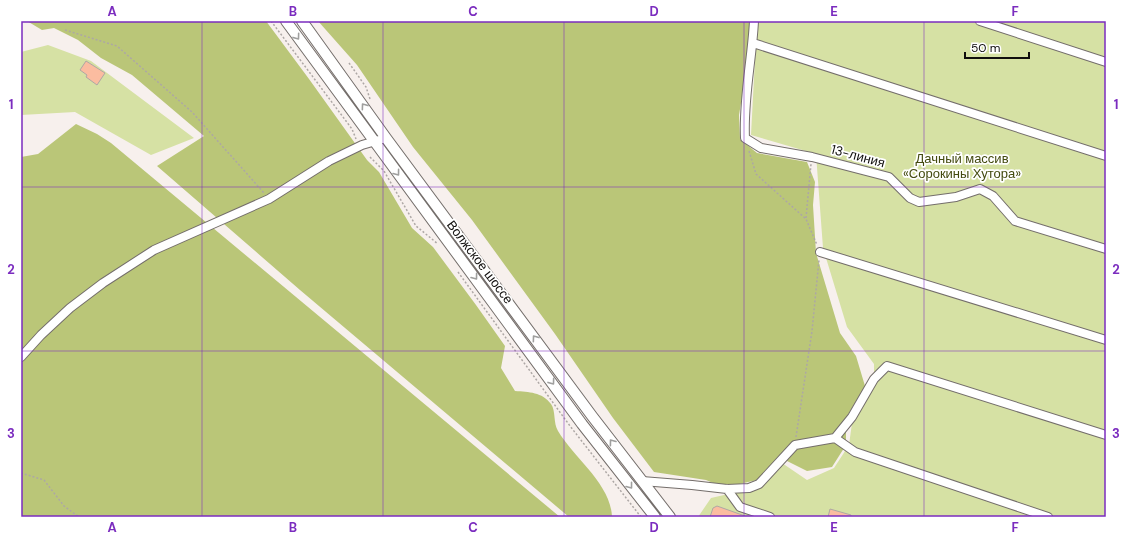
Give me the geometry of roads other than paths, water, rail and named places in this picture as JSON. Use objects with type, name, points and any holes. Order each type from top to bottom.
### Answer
[{"type":"main road","name":"Волжское шоссе","points":[[286,21],[582,424],[655,517]]},
{"type":"main road","name":"Волжское шоссе","points":[[302,21],[386,138],[670,517]]},
{"type":"street","points":[[754,21],[752,43],[1106,156]]},
{"type":"street","points":[[980,21],[1106,62]]},
{"type":"street","name":"13-линия","points":[[752,43],[744,116],[744,138],[761,148],[812,156],[889,177],[910,198],[919,202],[956,197],[980,189],[993,196],[1015,221],[1106,249]]},
{"type":"street","points":[[21,357],[41,335],[70,308],[103,283],[154,250],[270,199],[329,161],[362,145],[386,138]]},
{"type":"street","points":[[820,252],[1106,340]]},
{"type":"street","points":[[642,481],[727,489],[749,488],[759,484],[795,445],[835,438],[852,417],[874,379],[887,366],[1106,435]]},
{"type":"street","points":[[835,438],[855,452],[1048,517]]},
{"type":"street","points":[[727,489],[740,507],[770,517]]},
{"type":"park label","name":"Дачный массив «Сорокины Хутора»","points":[[962,166]]}]
